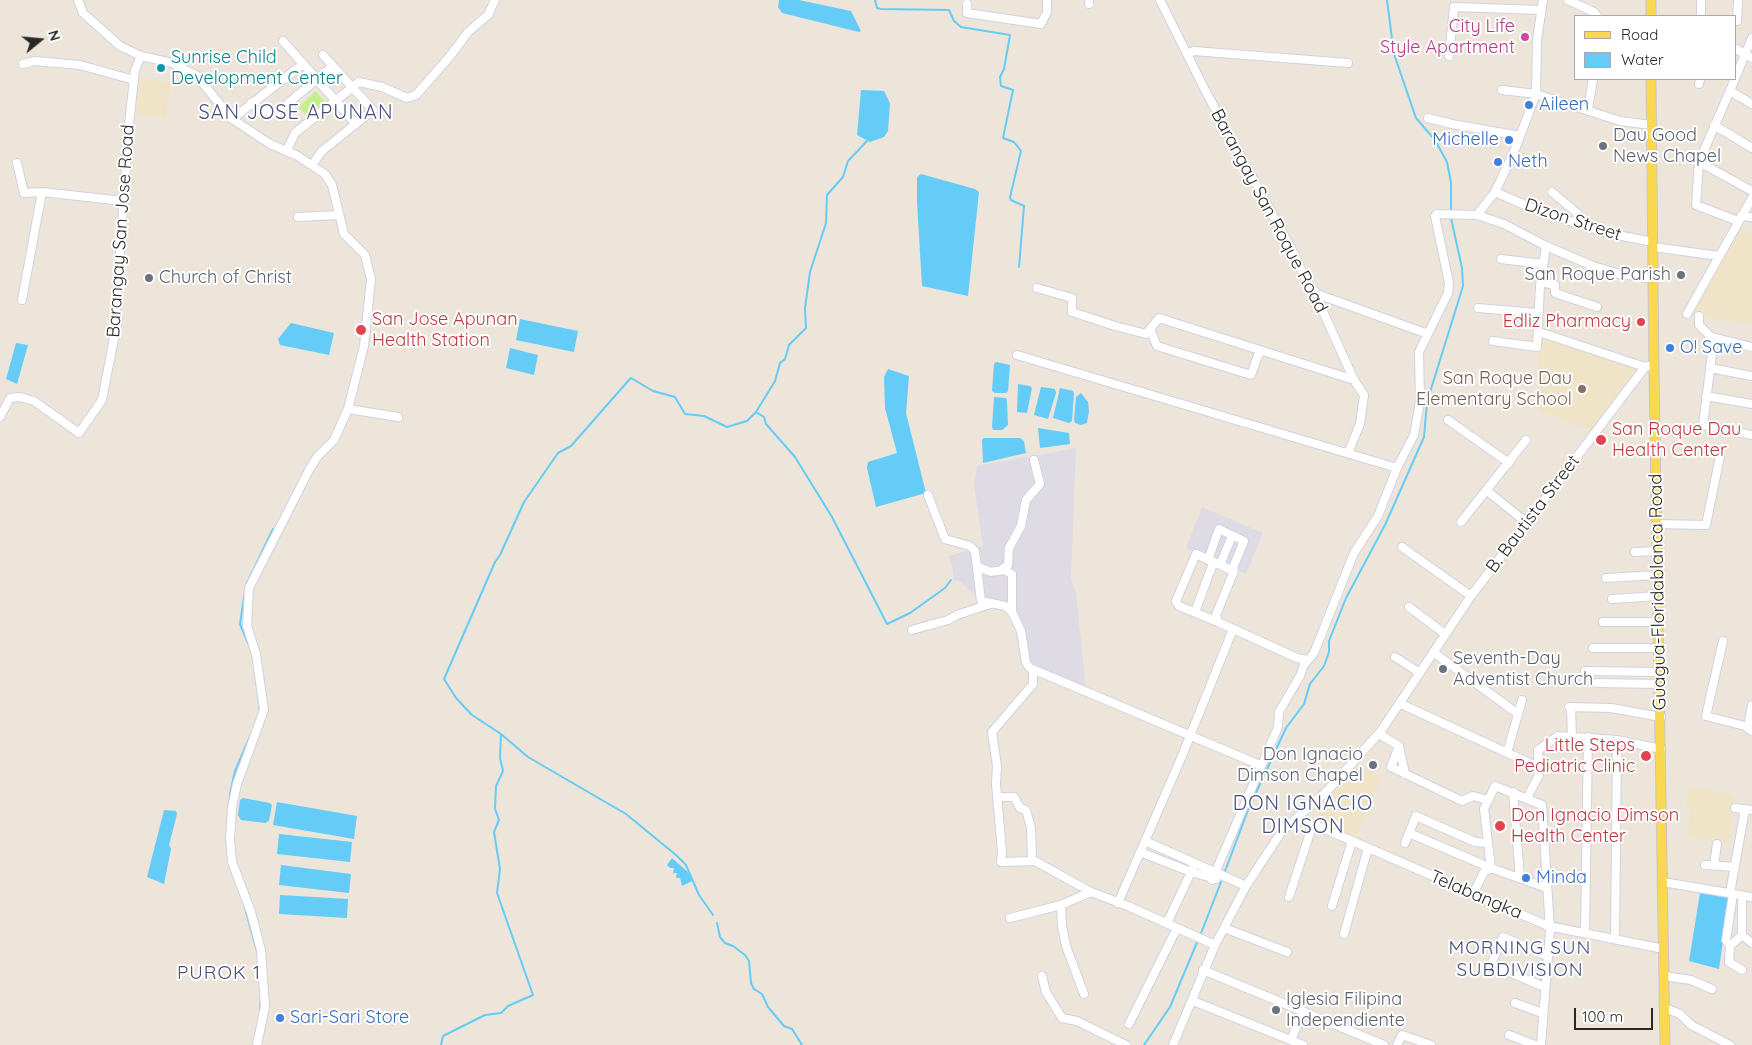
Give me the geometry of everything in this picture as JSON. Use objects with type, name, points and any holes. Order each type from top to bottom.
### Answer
[{"type":"main road","points":[[1651,0],[1651,15]]},
{"type":"main road","name":"Guagua-Floridablanca Road","points":[[1651,80],[1654,279],[1649,366],[1657,524],[1665,1045]]},
{"type":"street","points":[[78,0],[83,13],[106,36],[120,46],[141,56],[172,63],[196,75],[232,120],[270,144],[287,150],[325,174],[332,185],[344,234],[365,255],[371,279],[364,346],[348,410],[334,440],[318,457],[308,472],[249,588],[247,626],[256,654],[264,710],[237,784],[232,808],[230,839],[232,862],[252,912],[261,950],[265,1006],[257,1045]]},
{"type":"street","points":[[287,150],[295,133],[358,82],[365,82],[406,98],[416,95],[451,55],[468,32],[488,15],[495,0]]},
{"type":"street","points":[[967,4],[967,13],[1041,24],[1047,12],[1047,0]]},
{"type":"street","name":"Barangay San Roque Road","points":[[1160,0],[1308,284],[1317,294],[1354,380],[1364,395],[1360,424],[1348,453]]},
{"type":"street","points":[[1477,215],[1495,192],[1536,94],[1537,40],[1543,0]]},
{"type":"street","points":[[1568,0],[1594,12],[1596,15]]},
{"type":"street","points":[[1701,0],[1701,15]]},
{"type":"street","points":[[1737,21],[1738,0]]},
{"type":"street","points":[[1449,56],[1454,7],[1476,3],[1540,10]]},
{"type":"street","points":[[1737,72],[1752,38]]},
{"type":"street","points":[[283,41],[356,124]]},
{"type":"street","points":[[1737,49],[1752,58]]},
{"type":"street","points":[[1187,54],[1194,51],[1348,63]]},
{"type":"street","name":"Barangay San Jose Road","points":[[0,417],[10,398],[20,397],[34,401],[79,433],[102,400],[118,318],[123,201],[134,80],[141,56]]},
{"type":"street","points":[[312,165],[322,151],[373,110],[323,56]]},
{"type":"street","points":[[23,64],[34,62],[80,65],[134,80]]},
{"type":"street","points":[[232,120],[303,64]]},
{"type":"street","points":[[252,103],[263,110],[276,113],[333,66]]},
{"type":"street","points":[[1588,109],[1593,80]]},
{"type":"street","points":[[1734,80],[1699,162],[1696,205],[1740,218],[1752,217]]},
{"type":"street","points":[[1502,90],[1536,94],[1588,109],[1620,121],[1651,125]]},
{"type":"street","points":[[1730,91],[1752,104]]},
{"type":"street","points":[[1428,118],[1520,136]]},
{"type":"street","points":[[1714,125],[1752,148]]},
{"type":"street","points":[[1699,162],[1752,191]]},
{"type":"street","points":[[17,163],[24,193],[42,192],[123,201]]},
{"type":"street","points":[[22,300],[42,192]]},
{"type":"street","name":"Dizon Street","points":[[1495,192],[1541,212],[1607,233],[1653,244],[1719,256]]},
{"type":"street","points":[[1552,192],[1578,214],[1576,224]]},
{"type":"street","points":[[1687,314],[1752,198]]},
{"type":"street","points":[[1212,880],[1278,727],[1279,712],[1307,660],[1314,653],[1354,553],[1378,516],[1397,468],[1414,435],[1420,402],[1419,352],[1448,293],[1449,283],[1435,216],[1447,213],[1477,215],[1504,224],[1546,246],[1616,274],[1654,279]]},
{"type":"street","points":[[298,217],[339,215]]},
{"type":"street","points":[[1493,341],[1537,347],[1539,332],[1538,313],[1546,246]]},
{"type":"street","points":[[1501,258],[1543,264]]},
{"type":"street","points":[[1541,282],[1555,285],[1555,293],[1597,307]]},
{"type":"street","points":[[1037,288],[1072,298],[1072,312],[1146,334],[1159,318],[1354,380]]},
{"type":"street","points":[[1317,294],[1428,334]]},
{"type":"street","points":[[1478,308],[1538,313]]},
{"type":"street","points":[[1699,316],[1699,325],[1714,338],[1752,347]]},
{"type":"street","points":[[1150,329],[1157,346],[1251,375],[1260,350]]},
{"type":"street","points":[[1539,332],[1649,366]]},
{"type":"street","points":[[1714,338],[1703,425],[1752,435]]},
{"type":"street","points":[[1017,355],[1397,468]]},
{"type":"street","name":"B. Bautista Street","points":[[1173,1045],[1215,945],[1246,886],[1282,831],[1327,791],[1379,734],[1401,704],[1471,596],[1649,366]]},
{"type":"street","points":[[1710,368],[1752,376]]},
{"type":"street","points":[[1706,396],[1752,404]]},
{"type":"street","points":[[348,410],[398,417]]},
{"type":"street","points":[[1448,420],[1509,463]]},
{"type":"street","points":[[1461,522],[1526,440]]},
{"type":"street","points":[[1657,524],[1706,525],[1720,456]]},
{"type":"street","points":[[978,567],[991,572],[1001,570],[1008,565],[1009,548],[1021,526],[1026,500],[1040,484],[1034,460]]},
{"type":"street","points":[[1486,490],[1527,523]]},
{"type":"street","points":[[928,495],[945,538],[970,546],[975,550],[981,601],[1005,606],[1012,612],[1021,631],[1026,663],[1033,669],[1260,765]]},
{"type":"street","points":[[1208,560],[1220,529],[1244,541],[1232,570],[1234,573],[1216,615],[1218,622]]},
{"type":"street","points":[[1194,612],[1212,566],[1218,564],[1232,536]]},
{"type":"street","points":[[1402,547],[1471,596]]},
{"type":"street","points":[[1635,552],[1657,551]]},
{"type":"street","points":[[1232,570],[1196,554],[1176,599],[1179,606],[1297,658],[1307,660]]},
{"type":"street","points":[[1001,570],[1012,574],[1012,612]]},
{"type":"street","points":[[1606,578],[1657,575]]},
{"type":"street","points":[[1612,599],[1658,596]]},
{"type":"street","points":[[912,630],[948,620],[990,604]]},
{"type":"street","points":[[1409,607],[1445,634]]},
{"type":"street","points":[[1603,622],[1659,622]]},
{"type":"street","points":[[1118,903],[1190,736],[1233,629]]},
{"type":"street","points":[[1723,641],[1706,716],[1750,730],[1752,706]]},
{"type":"street","points":[[1593,648],[1659,648]]},
{"type":"street","points":[[1433,652],[1518,714]]},
{"type":"street","points":[[1395,657],[1420,673]]},
{"type":"street","points":[[1033,669],[1033,684],[992,732],[997,766],[1001,862],[1032,861],[1091,892],[1128,906],[1215,945]]},
{"type":"street","points":[[1585,671],[1660,672]]},
{"type":"street","points":[[1597,683],[1660,684]]},
{"type":"street","points":[[1507,753],[1522,700]]},
{"type":"street","points":[[1401,704],[1538,767]]},
{"type":"street","points":[[1572,737],[1570,707],[1611,708],[1660,717]]},
{"type":"street","points":[[1379,734],[1400,746]]},
{"type":"street","points":[[1527,798],[1539,775],[1538,750],[1558,736],[1617,740],[1661,749]]},
{"type":"street","points":[[1585,933],[1588,737]]},
{"type":"street","points":[[1615,939],[1617,740]]},
{"type":"street","points":[[1400,746],[1391,767],[1462,801],[1473,796],[1488,800]]},
{"type":"street","points":[[1400,746],[1405,774]]},
{"type":"street","points":[[1491,868],[1484,809],[1494,786],[1542,805],[1548,926],[1550,930],[1544,987],[1541,1045]]},
{"type":"street","points":[[1513,792],[1520,878]]},
{"type":"street","points":[[997,797],[1014,796],[1020,808],[1026,810],[1031,828],[1032,861]]},
{"type":"street","points":[[1736,808],[1748,810],[1735,867],[1726,940],[1730,946],[1729,962],[1742,970]]},
{"type":"street","points":[[1405,843],[1416,816],[1475,842],[1487,843]]},
{"type":"street","name":"Telabangka","points":[[1296,817],[1548,926],[1664,950]]},
{"type":"street","points":[[1289,897],[1313,824]]},
{"type":"street","points":[[1410,833],[1491,868],[1547,888]]},
{"type":"street","points":[[1145,841],[1246,886]]},
{"type":"street","points":[[1332,906],[1352,841]]},
{"type":"street","points":[[1714,865],[1717,844]]},
{"type":"street","points":[[1344,934],[1368,848]]},
{"type":"street","points":[[1140,852],[1212,880],[1224,877]]},
{"type":"street","points":[[1167,923],[1195,864]]},
{"type":"street","points":[[1705,865],[1735,867]]},
{"type":"street","points":[[1473,894],[1484,872],[1491,868]]},
{"type":"street","points":[[1663,882],[1732,894],[1743,899],[1752,897]]},
{"type":"street","points":[[1010,918],[1061,905],[1091,892]]},
{"type":"street","points":[[1730,946],[1742,935],[1743,899]]},
{"type":"street","points":[[1061,905],[1062,926],[1066,946],[1084,994]]},
{"type":"street","points":[[1743,915],[1752,917]]},
{"type":"street","points":[[1130,1024],[1177,928]]},
{"type":"street","points":[[1224,928],[1287,952]]},
{"type":"street","points":[[1742,935],[1752,943]]},
{"type":"street","points":[[1544,987],[1491,964],[1503,937],[1547,956]]},
{"type":"street","points":[[1203,970],[1384,1045]]},
{"type":"street","points":[[1042,976],[1046,992],[1062,1018],[1077,1021],[1126,1045]]},
{"type":"street","points":[[1664,976],[1691,980],[1712,988]]},
{"type":"street","points":[[1193,1000],[1303,1045]]},
{"type":"street","points":[[1515,1003],[1542,1013]]},
{"type":"street","points":[[1665,1008],[1680,1014],[1691,1025],[1730,1045]]},
{"type":"street","points":[[1291,1040],[1303,1012]]},
{"type":"street","points":[[1397,1045],[1402,1034],[1431,1045]]},
{"type":"street","points":[[1508,1035],[1535,1045]]},
{"type":"shaded area","points":[[138,77],[171,83],[165,119],[132,113]]},
{"type":"shaded area","points":[[1737,229],[1752,232],[1752,324],[1690,314]]},
{"type":"shaded area","name":"San Roque Dau Elementary School","points":[[1542,337],[1642,367],[1593,431],[1537,410],[1539,340]]},
{"type":"shaded area","points":[[1076,448],[1071,579],[1076,593],[1086,689],[1029,666],[1013,611],[982,600],[959,581],[953,580],[949,556],[983,546],[974,485],[977,466]]},
{"type":"shaded area","points":[[1202,507],[1263,533],[1246,574],[1186,548]]},
{"type":"shaded area","points":[[1356,763],[1382,777],[1354,841],[1315,822],[1320,812],[1314,806]]},
{"type":"shaded area","points":[[1689,786],[1735,795],[1728,844],[1687,837],[1691,809],[1686,808]]},
{"type":"green space","points":[[316,91],[324,101],[307,116],[299,107]]},
{"type":"water","points":[[779,0],[799,0],[851,11],[861,31],[782,13],[778,7]]},
{"type":"water","points":[[861,90],[884,91],[890,103],[888,131],[884,137],[870,142],[857,135]]},
{"type":"water","points":[[921,174],[975,189],[979,192],[968,296],[922,286],[917,202],[917,177]]},
{"type":"water","points":[[520,319],[578,331],[574,352],[516,340]]},
{"type":"water","points":[[291,323],[334,333],[329,355],[280,345],[278,339]]},
{"type":"water","points":[[16,343],[28,345],[17,384],[6,379]]},
{"type":"water","points":[[510,348],[538,355],[534,375],[506,368]]},
{"type":"water","points":[[996,362],[1010,365],[1008,391],[1006,393],[995,393],[992,391],[994,364]]},
{"type":"water","points":[[888,369],[909,376],[906,413],[926,493],[876,507],[867,468],[868,462],[897,453],[885,408],[884,377]]},
{"type":"water","points":[[1018,384],[1032,388],[1027,413],[1017,412]]},
{"type":"water","points":[[1041,387],[1055,389],[1056,393],[1048,419],[1034,415]]},
{"type":"water","points":[[1060,388],[1073,391],[1074,393],[1072,421],[1069,423],[1053,418]]},
{"type":"water","points":[[1081,393],[1088,402],[1089,411],[1087,423],[1081,425],[1075,423],[1074,420],[1076,397]]},
{"type":"water","points":[[994,397],[1006,398],[1007,401],[1008,425],[1002,430],[993,430],[992,427]]},
{"type":"water","points":[[1038,428],[1069,433],[1070,444],[1040,448]]},
{"type":"water","points":[[984,438],[1020,438],[1024,441],[1026,453],[983,463],[982,440]]},
{"type":"water","points":[[243,798],[270,803],[272,805],[269,821],[265,823],[241,820],[238,815],[240,800]]},
{"type":"water","points":[[277,802],[357,816],[354,839],[273,825]]},
{"type":"water","points":[[164,810],[176,811],[177,814],[169,845],[171,849],[164,884],[147,877]]},
{"type":"water","points":[[279,834],[352,842],[350,862],[277,854]]},
{"type":"water","points":[[672,858],[689,873],[692,881],[682,886],[680,878],[676,878],[677,873],[673,873],[674,868],[670,868],[667,865]]},
{"type":"water","points":[[281,865],[351,874],[349,893],[279,885]]},
{"type":"water","points":[[1700,893],[1729,897],[1719,969],[1689,961]]},
{"type":"water","points":[[280,895],[348,899],[347,918],[279,914]]},
{"type":"waterway","points":[[875,0],[877,8],[881,9],[949,10],[954,21],[961,27],[1010,35],[1004,69],[1000,77],[1001,86],[1013,90],[1003,138],[1014,142],[1021,151],[1010,197],[1011,200],[1024,206],[1019,267]]},
{"type":"waterway","points":[[1387,0],[1394,54],[1416,118],[1435,140],[1447,162],[1451,183],[1451,213]]},
{"type":"waterway","points":[[867,141],[848,161],[843,177],[827,195],[826,223],[810,272],[805,308],[806,328],[789,345],[785,359],[780,363],[775,381],[756,412],[764,417],[766,424],[795,457],[832,517],[887,624],[910,613],[945,588],[951,580]]},
{"type":"waterway","points":[[1224,874],[1248,810],[1286,728],[1304,704],[1310,684],[1324,666],[1329,652],[1329,641],[1346,598],[1385,525],[1424,437],[1427,402],[1463,286],[1462,268],[1451,218]]},
{"type":"waterway","points":[[713,915],[699,895],[686,865],[676,855],[626,814],[528,757],[501,734],[472,715],[456,698],[444,679],[495,562],[524,502],[558,453],[571,446],[631,378],[653,391],[675,397],[685,414],[704,416],[727,427],[747,421],[756,412]]},
{"type":"waterway","points":[[251,650],[240,624],[246,585],[273,529]]},
{"type":"waterway","points":[[256,679],[260,712]]},
{"type":"waterway","points":[[226,842],[230,794],[235,771],[252,732]]},
{"type":"waterway","points":[[441,1045],[443,1036],[485,1015],[501,1013],[508,1006],[533,995],[497,893],[500,869],[494,832],[499,820],[495,809],[496,786],[503,771],[500,758],[501,734]]},
{"type":"waterway","points":[[1200,936],[1221,882]]},
{"type":"waterway","points":[[242,897],[258,955]]},
{"type":"waterway","points":[[717,923],[720,937],[725,943],[733,946],[745,955],[749,961],[751,983],[754,989],[762,994],[768,1007],[784,1026],[792,1029],[802,1045]]},
{"type":"waterway","points":[[1144,1045],[1170,1007],[1198,940]]},
{"type":"waterway","points":[[260,1010],[261,997]]},
{"type":"place","name":"City Life Style Apartment","points":[[1525,37]]},
{"type":"place","name":"Sunrise Child Development Center","points":[[161,68]]},
{"type":"place","name":"Aileen","points":[[1529,105]]},
{"type":"place","name":"Michelle","points":[[1509,140]]},
{"type":"place","name":"Dau Good News Chapel","points":[[1603,146]]},
{"type":"place","name":"Neth","points":[[1498,162]]},
{"type":"place","name":"San Roque Parish","points":[[1681,275]]},
{"type":"place","name":"Church of Christ","points":[[149,278]]},
{"type":"place","name":"Edliz Pharmacy","points":[[1641,322]]},
{"type":"place","name":"San Jose Apunan Health Station","points":[[361,330]]},
{"type":"place","name":"O! Save","points":[[1670,348]]},
{"type":"place","name":"San Roque Dau Elementary School","points":[[1582,389]]},
{"type":"place","name":"San Roque Dau Health Center","points":[[1601,440]]},
{"type":"place","name":"Seventh-Day Adventist Church","points":[[1443,669]]},
{"type":"place","name":"Little Steps Pediatric Clinic","points":[[1646,756]]},
{"type":"place","name":"Don Ignacio Dimson Chapel","points":[[1373,765]]},
{"type":"place","name":"Don Ignacio Dimson Health Center","points":[[1500,826]]},
{"type":"place","name":"Minda","points":[[1526,878]]},
{"type":"place","name":"Iglesia Filipina Independiente","points":[[1276,1010]]},
{"type":"place","name":"Sari-Sari Store","points":[[280,1018]]},
{"type":"district","name":"SAN JOSE APUNAN","points":[[296,113]]},
{"type":"district","name":"DON IGNACIO DIMSON","points":[[1303,816]]},
{"type":"district","name":"MORNING SUN SUBDIVISION","points":[[1520,959]]},
{"type":"district","name":"PUROK 1","points":[[219,973]]}]
